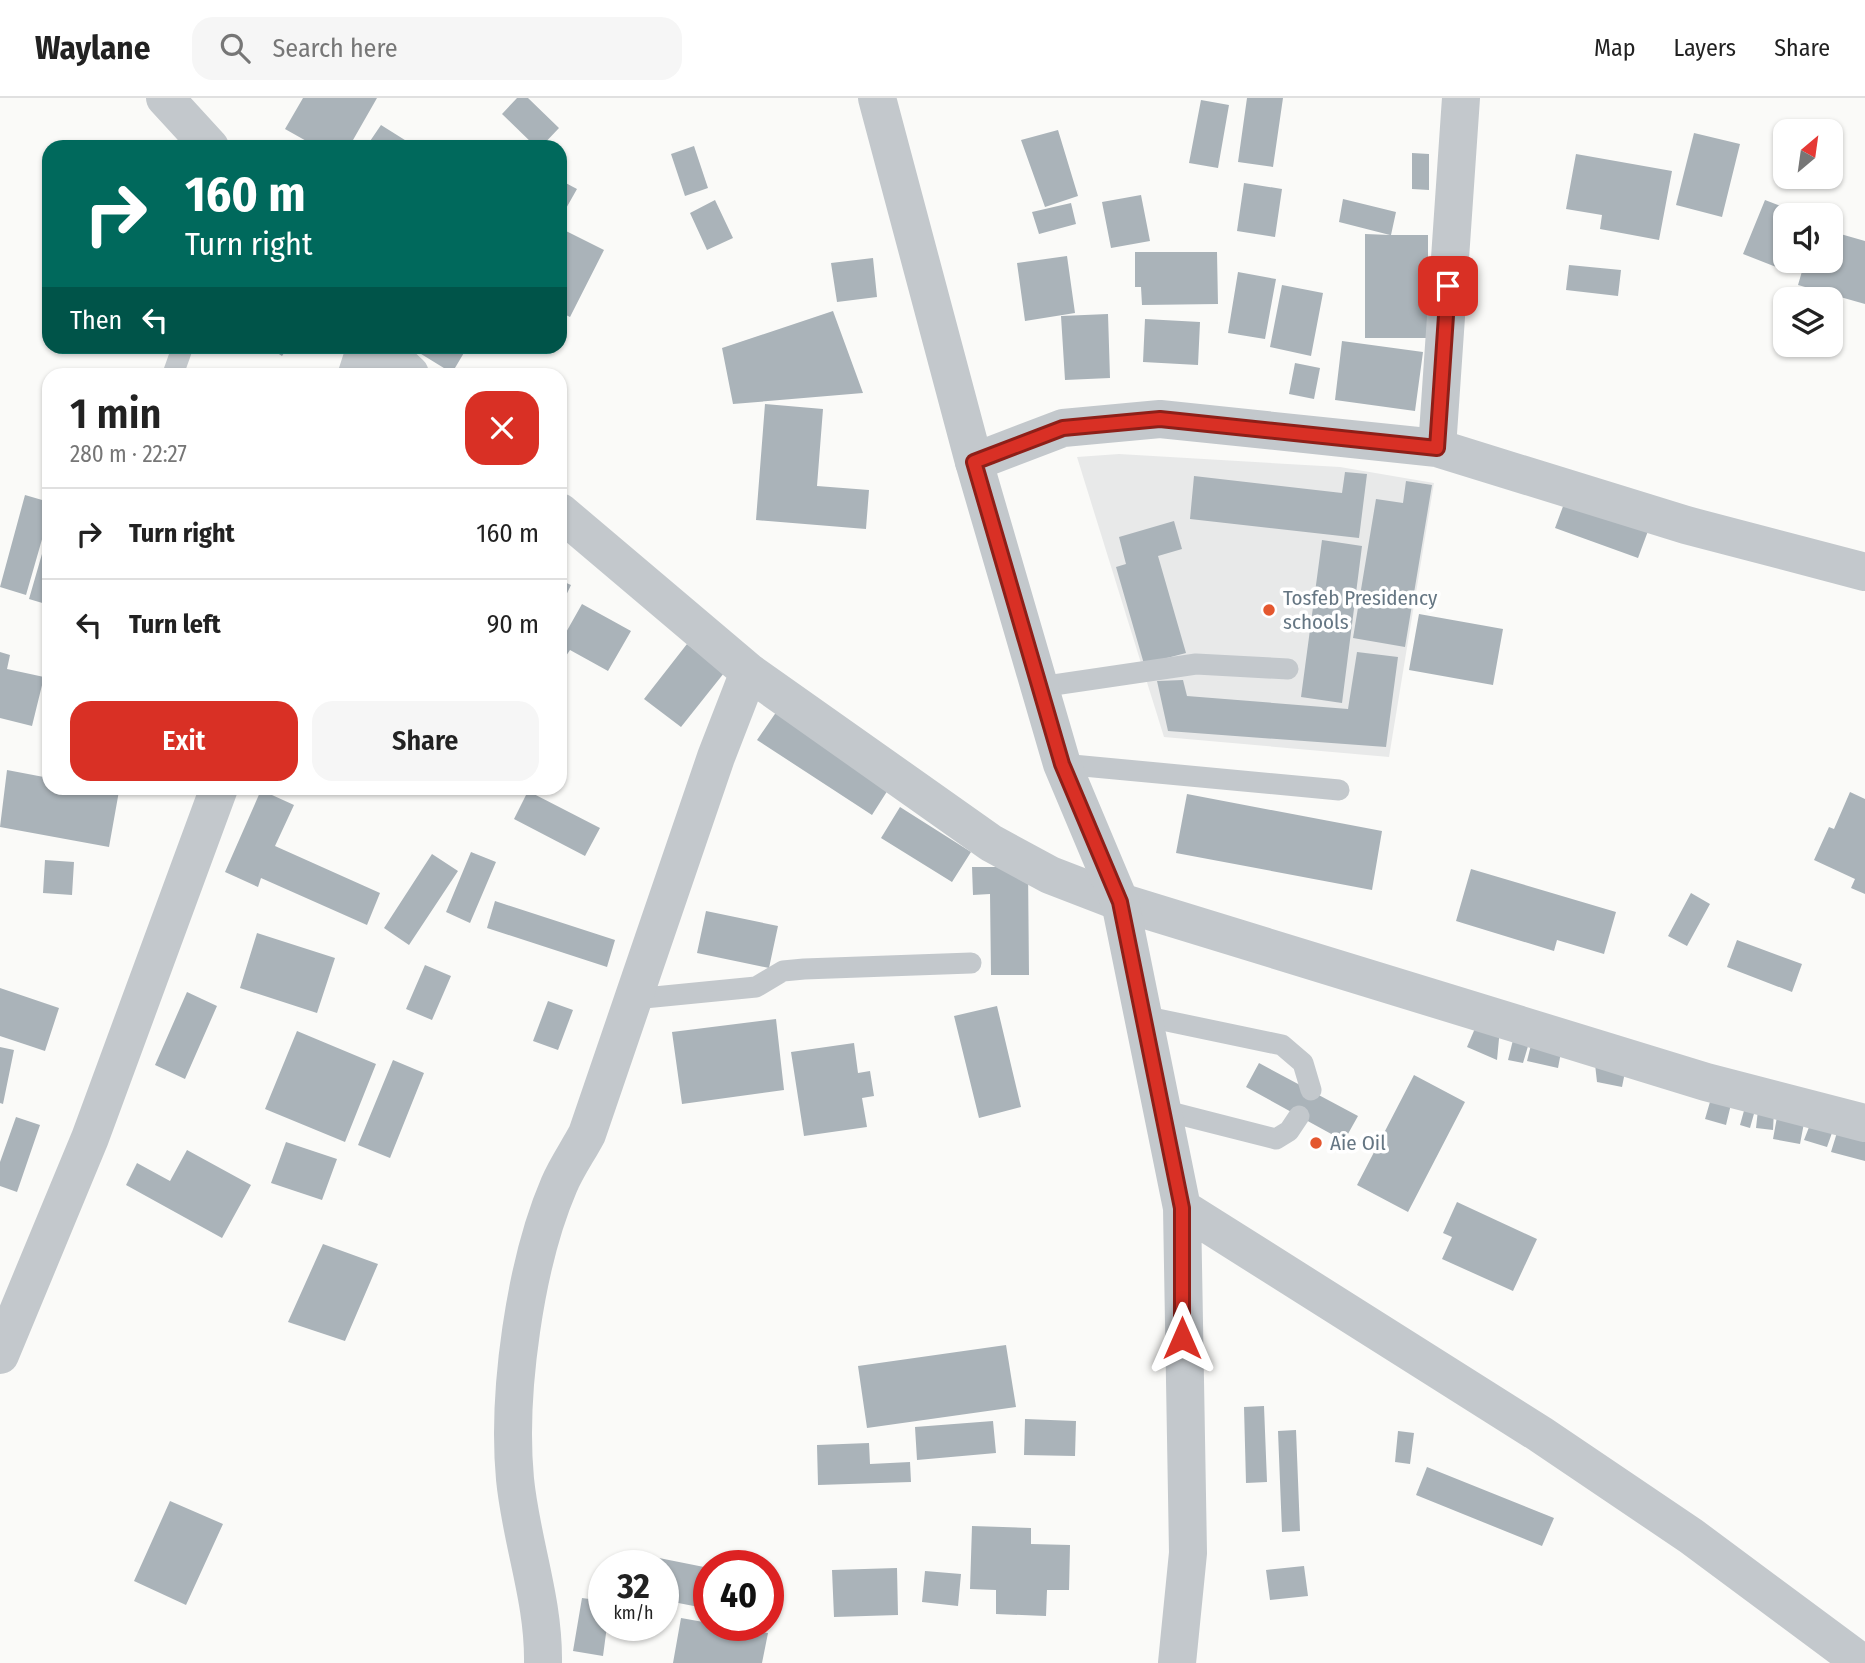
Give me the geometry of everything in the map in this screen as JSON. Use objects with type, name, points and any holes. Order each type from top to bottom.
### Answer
[{"type":"street","points":[[165,98],[204,140]]},
{"type":"street","points":[[877,98],[974,462],[1062,764],[1120,902],[1182,1208],[1188,1553],[1177,1663]]},
{"type":"street","points":[[1437,448],[1461,98]]},
{"type":"street","points":[[389,354],[404,368]]},
{"type":"street","points":[[974,462],[1063,428],[1160,419],[1437,448],[1686,525],[1865,572]]},
{"type":"street","points":[[567,518],[749,672],[991,843],[1050,875],[1120,902],[1706,1082],[1865,1123]]},
{"type":"street","points":[[543,1663],[542,1622],[515,1477],[518,1360],[536,1251],[559,1185],[587,1134],[716,757],[749,672]]},
{"type":"street","points":[[0,1355],[90,1138],[216,795]]},
{"type":"street","points":[[1182,1208],[1552,1441],[1691,1536],[1862,1663]]},
{"type":"lane","points":[[1040,687],[1196,664],[1288,669]]},
{"type":"lane","points":[[1062,764],[1339,790]]},
{"type":"lane","points":[[634,999],[755,987],[783,971],[971,963]]},
{"type":"lane","points":[[1143,1016],[1282,1045],[1303,1063],[1311,1090]]},
{"type":"lane","points":[[1162,1110],[1276,1139],[1289,1131],[1299,1116]]},
{"type":"shaded area","name":"Tosfeb Presidency schools","points":[[1119,454],[1340,467],[1434,483],[1389,757],[1164,737],[1077,457]]},
{"type":"building","points":[[303,98],[377,98],[353,140],[305,140],[285,129]]},
{"type":"building","points":[[517,98],[528,98],[559,128],[548,140],[529,140],[502,114]]},
{"type":"building","points":[[1247,98],[1283,98],[1273,167],[1238,162]]},
{"type":"building","points":[[1201,100],[1229,105],[1218,168],[1189,163]]},
{"type":"building","points":[[381,125],[405,140],[371,140]]},
{"type":"building","points":[[1058,130],[1078,196],[1045,207],[1021,140]]},
{"type":"building","points":[[1694,133],[1740,144],[1722,217],[1676,205]]},
{"type":"building","points":[[694,146],[708,188],[685,196],[671,154]]},
{"type":"building","points":[[1412,153],[1429,154],[1429,190],[1412,189]]},
{"type":"building","points":[[1576,154],[1672,171],[1659,240],[1600,229],[1602,215],[1566,209]]},
{"type":"building","points":[[1244,183],[1282,189],[1275,237],[1237,231]]},
{"type":"building","points":[[567,184],[577,189],[567,207]]},
{"type":"building","points":[[1141,195],[1150,241],[1111,248],[1102,202]]},
{"type":"building","points":[[1343,199],[1396,212],[1391,235],[1428,235],[1428,338],[1365,338],[1365,234],[1390,235],[1339,222]]},
{"type":"building","points":[[715,200],[733,238],[707,250],[690,213]]},
{"type":"building","points":[[1765,200],[1773,203],[1773,266],[1743,254]]},
{"type":"building","points":[[1071,203],[1076,224],[1039,234],[1032,212]]},
{"type":"building","points":[[567,232],[604,250],[570,317],[567,316]]},
{"type":"building","points":[[1843,235],[1865,241],[1865,304],[1843,298],[1843,287],[1798,285],[1802,273],[1843,273]]},
{"type":"building","points":[[1135,252],[1217,252],[1218,304],[1142,305],[1141,287],[1135,287]]},
{"type":"building","points":[[1067,256],[1075,313],[1025,321],[1017,263]]},
{"type":"building","points":[[873,258],[877,297],[837,302],[831,263]]},
{"type":"building","points":[[1569,265],[1621,270],[1618,296],[1566,290]]},
{"type":"building","points":[[1238,272],[1276,279],[1265,339],[1228,333]]},
{"type":"building","points":[[1282,285],[1323,293],[1311,356],[1270,347]]},
{"type":"building","points":[[833,311],[863,393],[733,404],[722,348]]},
{"type":"building","points":[[1108,314],[1110,378],[1065,380],[1061,316]]},
{"type":"building","points":[[1145,319],[1200,322],[1198,365],[1143,362]]},
{"type":"building","points":[[1342,341],[1423,352],[1415,411],[1335,400]]},
{"type":"building","points":[[421,354],[463,354],[455,368],[444,368]]},
{"type":"building","points":[[1295,363],[1320,368],[1314,399],[1289,394]]},
{"type":"building","points":[[765,404],[823,409],[817,486],[869,490],[866,529],[756,520]]},
{"type":"building","points":[[1345,472],[1367,474],[1359,538],[1190,519],[1194,476],[1342,493]]},
{"type":"building","points":[[1406,481],[1432,485],[1405,647],[1353,638],[1376,499],[1403,503]]},
{"type":"building","points":[[25,495],[42,500],[42,539],[26,595],[0,587]]},
{"type":"building","points":[[1565,501],[1648,531],[1638,558],[1555,528]]},
{"type":"building","points":[[1174,521],[1182,549],[1158,556],[1186,653],[1144,664],[1116,567],[1126,564],[1119,537]]},
{"type":"building","points":[[1322,540],[1362,546],[1342,703],[1301,697]]},
{"type":"building","points":[[42,554],[42,603],[29,599]]},
{"type":"building","points":[[582,604],[631,631],[608,671],[570,650],[567,654],[567,631]]},
{"type":"building","points":[[1419,614],[1503,629],[1493,685],[1409,670]]},
{"type":"building","points":[[687,644],[724,673],[681,727],[644,699]]},
{"type":"building","points":[[0,652],[10,655],[7,669],[42,677],[42,685],[32,726],[0,718]]},
{"type":"building","points":[[1357,652],[1398,657],[1386,747],[1168,731],[1157,681],[1183,680],[1187,696],[1348,709]]},
{"type":"building","points":[[779,708],[893,782],[872,815],[757,740]]},
{"type":"building","points":[[7,770],[42,777],[42,795],[118,795],[109,847],[0,827]]},
{"type":"building","points":[[1850,792],[1865,799],[1865,894],[1851,888],[1855,879],[1814,860],[1829,827],[1834,829]]},
{"type":"building","points":[[1187,794],[1382,831],[1372,890],[1176,853]]},
{"type":"building","points":[[259,795],[272,795],[294,805],[275,846],[380,893],[367,925],[261,878],[258,887],[225,872]]},
{"type":"building","points":[[526,795],[536,795],[600,828],[585,856],[514,819]]},
{"type":"building","points":[[900,807],[971,852],[952,882],[881,838]]},
{"type":"building","points":[[471,852],[496,862],[470,923],[446,912]]},
{"type":"building","points":[[432,854],[458,871],[409,945],[384,928]]},
{"type":"building","points":[[45,860],[74,862],[72,895],[43,893]]},
{"type":"building","points":[[972,867],[1028,867],[1029,975],[991,975],[990,894],[973,895]]},
{"type":"building","points":[[1471,869],[1616,912],[1604,954],[1557,940],[1554,951],[1456,921]]},
{"type":"building","points":[[1691,893],[1710,904],[1687,946],[1668,936]]},
{"type":"building","points":[[495,901],[615,940],[607,967],[487,928]]},
{"type":"building","points":[[706,911],[778,926],[769,968],[697,953]]},
{"type":"building","points":[[257,933],[335,958],[317,1013],[240,988]]},
{"type":"building","points":[[1737,940],[1802,964],[1792,992],[1727,967]]},
{"type":"building","points":[[425,965],[451,976],[432,1020],[406,1009]]},
{"type":"building","points":[[0,988],[59,1008],[45,1051],[0,1036]]},
{"type":"building","points":[[187,992],[217,1006],[185,1079],[155,1065]]},
{"type":"building","points":[[548,1001],[573,1010],[558,1050],[533,1041]]},
{"type":"building","points":[[997,1006],[1021,1107],[979,1118],[954,1016]]},
{"type":"building","points":[[776,1019],[784,1090],[682,1104],[672,1032]]},
{"type":"building","points":[[1476,1026],[1500,1028],[1497,1060],[1467,1047]]},
{"type":"building","points":[[297,1031],[376,1064],[345,1142],[265,1109]]},
{"type":"building","points":[[1515,1032],[1531,1036],[1523,1063],[1508,1060]]},
{"type":"building","points":[[1532,1041],[1562,1047],[1558,1068],[1527,1061]]},
{"type":"building","points":[[854,1043],[858,1073],[870,1071],[874,1096],[862,1098],[867,1127],[804,1136],[791,1052]]},
{"type":"building","points":[[0,1047],[14,1050],[3,1104],[0,1103]]},
{"type":"building","points":[[1594,1055],[1627,1062],[1622,1087],[1597,1082]]},
{"type":"building","points":[[393,1060],[424,1073],[390,1158],[358,1145]]},
{"type":"building","points":[[1259,1063],[1358,1116],[1344,1141],[1246,1087]]},
{"type":"building","points":[[1414,1075],[1465,1102],[1408,1212],[1357,1185]]},
{"type":"building","points":[[1712,1095],[1732,1100],[1726,1125],[1705,1119]]},
{"type":"building","points":[[1757,1103],[1750,1128],[1740,1125],[1745,1107]]},
{"type":"building","points":[[1758,1110],[1774,1111],[1773,1130],[1756,1128]]},
{"type":"building","points":[[16,1117],[40,1125],[17,1192],[0,1186],[0,1162]]},
{"type":"building","points":[[1777,1117],[1804,1123],[1800,1144],[1773,1139]]},
{"type":"building","points":[[1811,1122],[1833,1130],[1827,1147],[1804,1140]]},
{"type":"building","points":[[1839,1126],[1865,1133],[1865,1161],[1831,1152]]},
{"type":"building","points":[[286,1142],[337,1159],[322,1200],[271,1183]]},
{"type":"building","points":[[187,1150],[251,1185],[222,1238],[126,1185],[137,1163],[170,1181]]},
{"type":"building","points":[[1457,1202],[1537,1239],[1513,1291],[1442,1259],[1452,1237],[1443,1233]]},
{"type":"building","points":[[323,1244],[378,1264],[345,1341],[288,1322]]},
{"type":"building","points":[[1006,1345],[1016,1407],[867,1428],[858,1366]]},
{"type":"building","points":[[1264,1406],[1267,1482],[1246,1483],[1244,1407]]},
{"type":"building","points":[[1025,1419],[1076,1421],[1075,1456],[1024,1455]]},
{"type":"building","points":[[993,1421],[996,1453],[917,1460],[915,1427]]},
{"type":"building","points":[[1296,1430],[1300,1531],[1282,1532],[1278,1431]]},
{"type":"building","points":[[1398,1431],[1414,1433],[1410,1464],[1395,1462]]},
{"type":"building","points":[[869,1443],[870,1464],[910,1462],[911,1482],[818,1485],[817,1445]]},
{"type":"building","points":[[1427,1467],[1554,1518],[1542,1546],[1416,1495]]},
{"type":"building","points":[[170,1501],[223,1524],[186,1605],[134,1581]]},
{"type":"building","points":[[972,1526],[1031,1528],[1031,1544],[1070,1545],[1069,1590],[1047,1590],[1046,1616],[996,1614],[996,1590],[970,1589]]},
{"type":"building","points":[[679,1562],[693,1565],[693,1606],[679,1603]]},
{"type":"building","points":[[1304,1566],[1308,1596],[1270,1600],[1266,1570]]},
{"type":"building","points":[[897,1568],[898,1615],[834,1617],[832,1570]]},
{"type":"building","points":[[925,1571],[961,1574],[958,1606],[922,1602]]},
{"type":"building","points":[[582,1598],[588,1599],[588,1641],[605,1641],[603,1656],[573,1651]]},
{"type":"building","points":[[681,1618],[693,1620],[693,1641],[766,1641],[762,1663],[673,1663]]},
{"type":"place","name":"Tosfeb Presidency schools","points":[[1269,610]]},
{"type":"place","name":"Aie Oil","points":[[1316,1143]]},
{"type":"route","points":[[1182,1338],[1182,1208],[1120,902],[1062,764],[974,462],[1063,428],[1160,419],[1437,448],[1448,286]]}]
